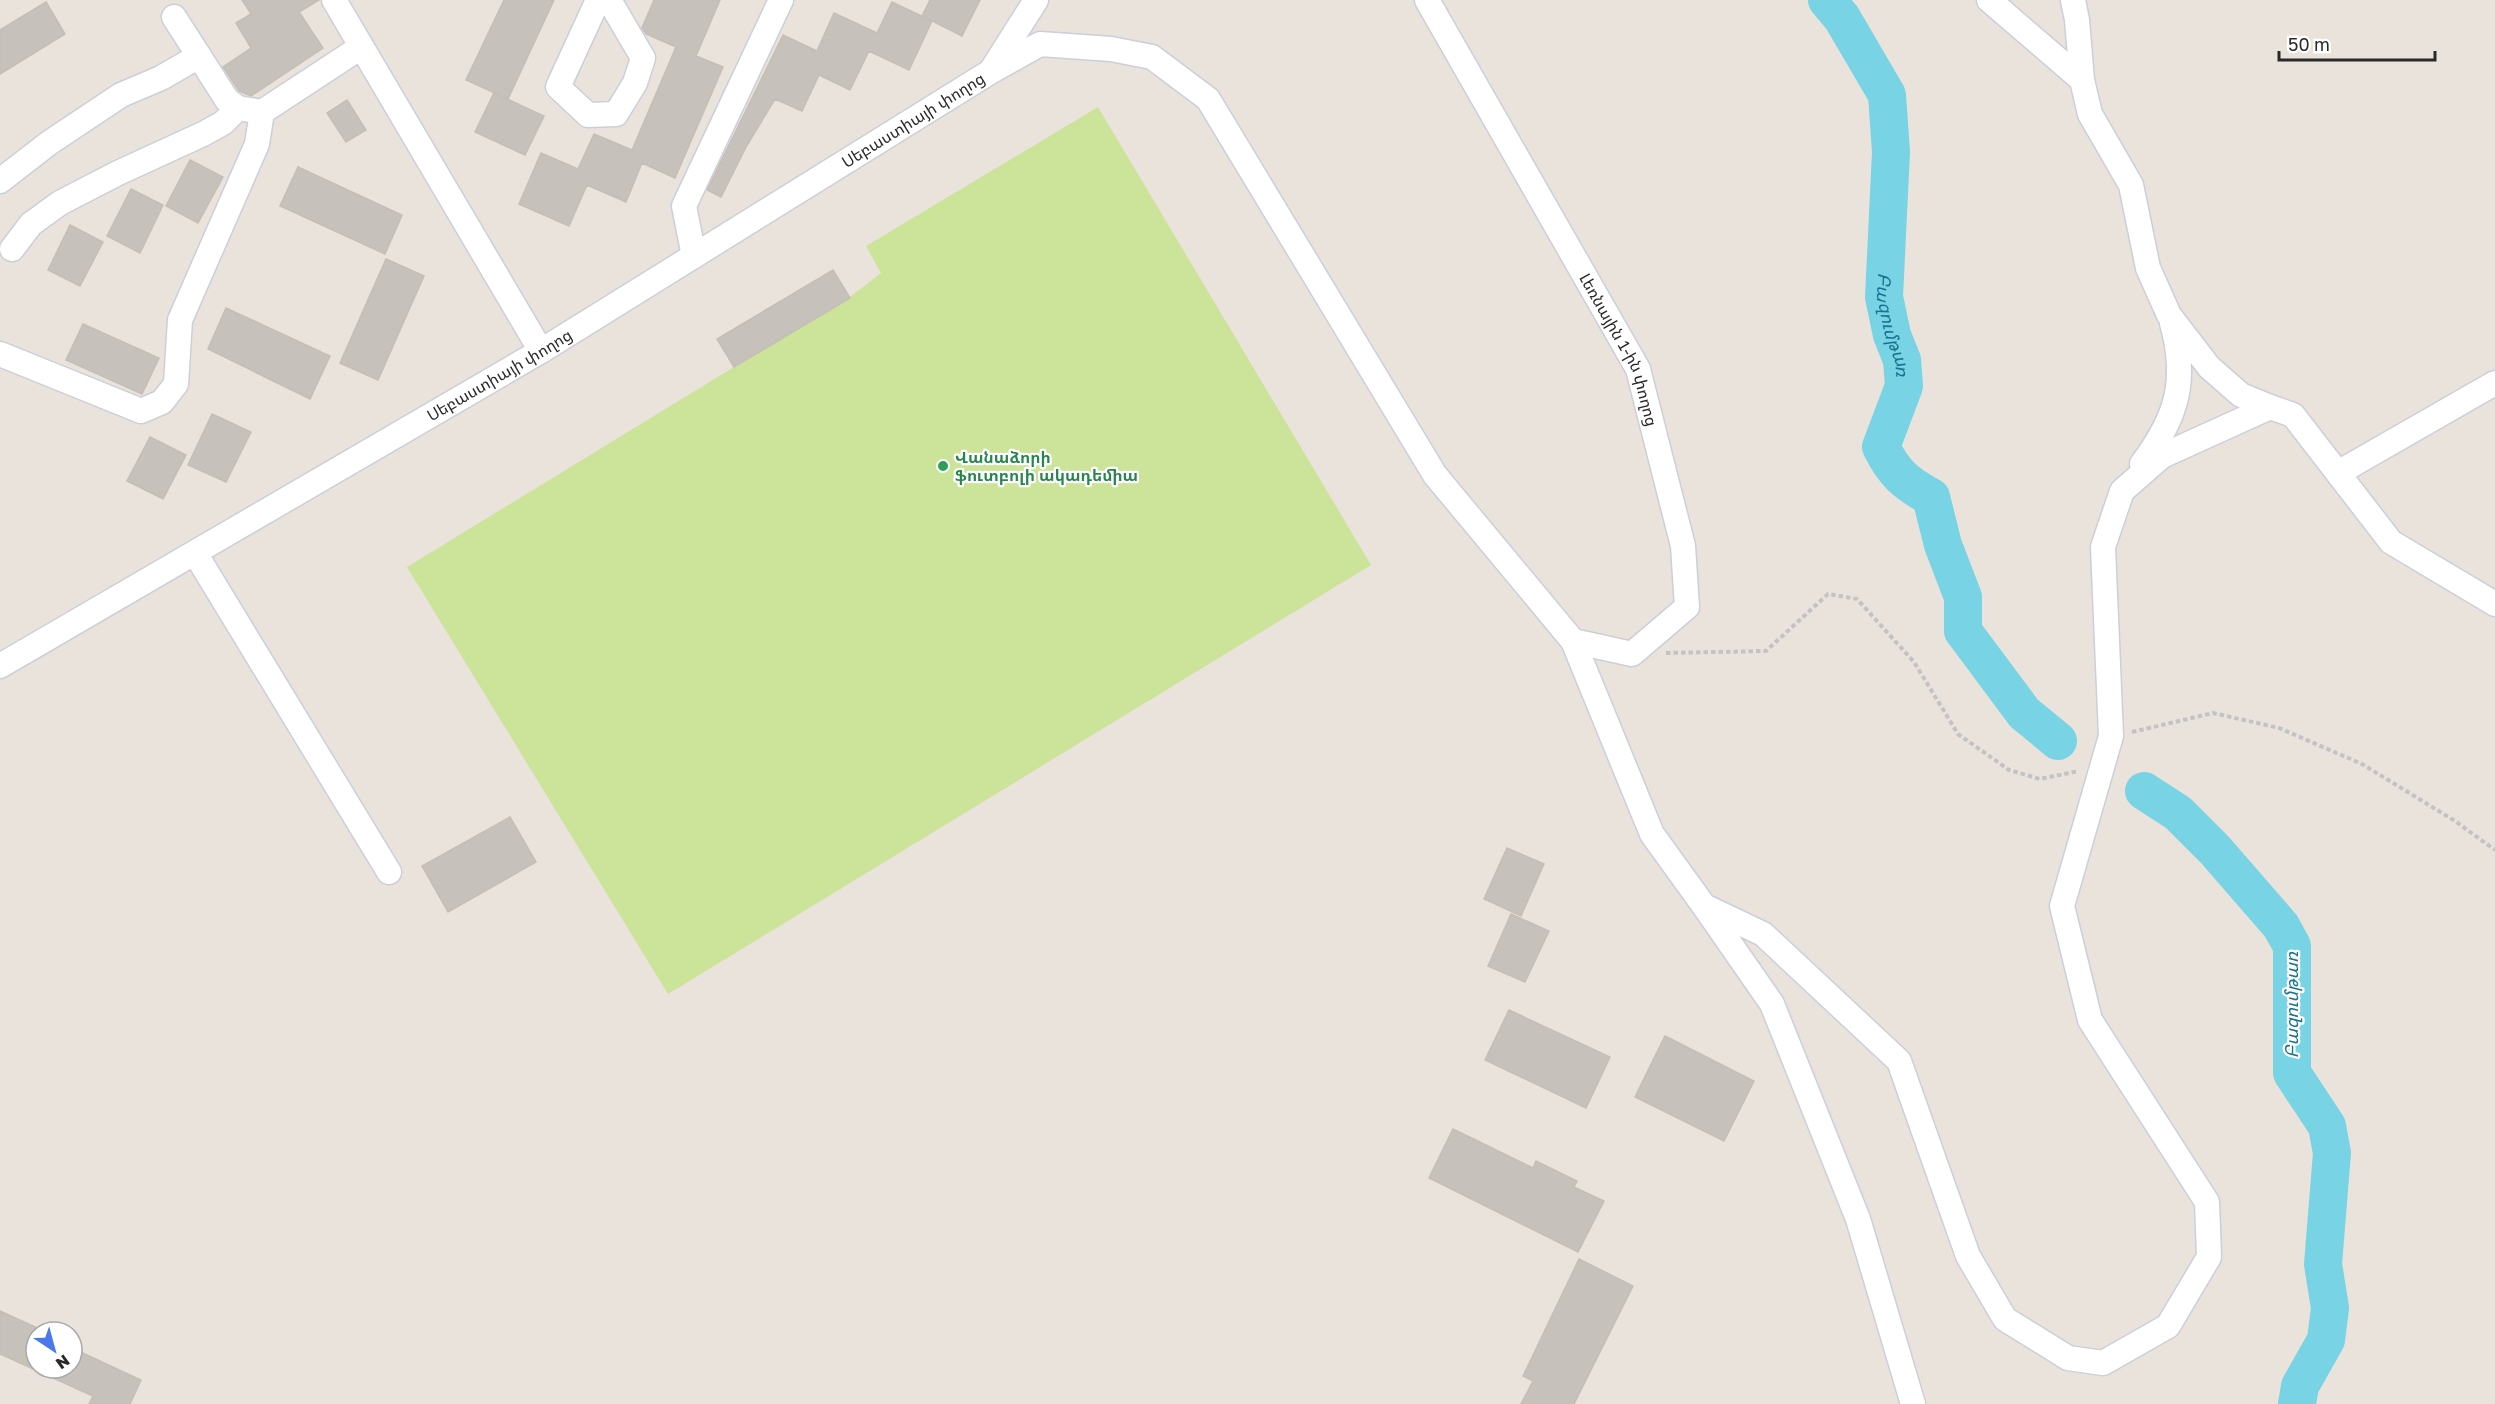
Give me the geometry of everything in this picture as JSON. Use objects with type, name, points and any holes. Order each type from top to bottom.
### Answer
[{"type":"street","points":[[334,0],[541,351]]},
{"type":"street","points":[[598,0],[558,87],[588,115],[616,114],[635,83],[643,58],[609,0]]},
{"type":"street","points":[[694,256],[684,206],[781,0]]},
{"type":"street","points":[[990,72],[1036,0]]},
{"type":"street","name":"Լեռնային 1-ին փողոց","points":[[1427,0],[1638,369],[1683,546],[1687,607],[1632,654]]},
{"type":"street","points":[[1989,0],[2082,80]]},
{"type":"street","points":[[1704,906],[1763,934],[1899,1060],[1968,1256],[2006,1319],[2068,1358],[2103,1363],[2168,1326],[2209,1257],[2207,1202],[2090,1020],[2062,906],[2111,736],[2103,548],[2122,491],[2155,447],[2168,423],[2180,386],[2179,350],[2169,315],[2148,268],[2131,185],[2090,114],[2082,80],[2073,0]]},
{"type":"street","points":[[174,17],[227,100],[250,110]]},
{"type":"street","name":"Սեբաստիայի փողոց","points":[[6,656],[195,553],[541,351],[990,72],[1040,44],[1112,49],[1152,57],[1208,99],[1435,475],[1573,641],[1652,834],[1772,1004],[1858,1219],[1913,1404]]},
{"type":"street","points":[[12,249],[31,224],[60,203],[250,110],[361,47]]},
{"type":"street","points":[[0,181],[49,143],[121,95],[161,78],[199,56]]},
{"type":"street","points":[[0,354],[141,411],[162,402],[176,384],[180,320],[257,144],[250,110]]},
{"type":"street","points":[[2169,315],[2209,367],[2241,395],[2293,415],[2391,542],[2495,604]]},
{"type":"street","points":[[2338,473],[2495,382]]},
{"type":"street","points":[[2122,491],[2162,456],[2270,407]]},
{"type":"street","points":[[195,553],[389,872]]},
{"type":"street","points":[[1573,641],[1632,654]]},
{"type":"path","points":[[1632,654],[1767,651],[1827,594],[1857,599],[1914,662],[1958,734],[2008,770],[2040,779],[2076,771],[2100,774]]},
{"type":"path","points":[[2111,736],[2213,713],[2279,728],[2362,764],[2455,821],[2495,850]]},
{"type":"green space","name":"Վանաձորի ֆուտբոլի ակադեմիա","points":[[1098,107],[1371,565],[668,994],[407,567],[734,367],[717,339],[833,270],[850,297],[881,273],[866,246]]},
{"type":"building","points":[[242,0],[319,0],[299,12],[323,48],[251,96],[239,91],[223,67],[251,48],[236,23],[251,14]]},
{"type":"building","points":[[504,0],[554,0],[508,99],[466,80]]},
{"type":"building","points":[[654,0],[720,0],[696,56],[723,67],[675,178],[642,163],[626,202],[587,185],[569,226],[519,204],[541,153],[578,169],[594,134],[632,150],[676,47],[646,34],[642,28]]},
{"type":"building","points":[[930,0],[980,0],[962,36],[922,16]]},
{"type":"building","points":[[46,2],[65,34],[0,74],[0,30]]},
{"type":"building","points":[[892,2],[932,21],[909,70],[869,51],[850,90],[819,75],[802,111],[775,99],[746,147],[721,197],[707,190],[783,35],[817,51],[834,13],[877,33]]},
{"type":"building","points":[[494,93],[544,116],[525,155],[475,132]]},
{"type":"building","points":[[347,100],[366,130],[346,142],[327,113]]},
{"type":"building","points":[[190,160],[223,177],[198,223],[166,206]]},
{"type":"building","points":[[298,167],[402,215],[385,254],[280,206]]},
{"type":"building","points":[[131,189],[163,205],[140,253],[107,236]]},
{"type":"building","points":[[70,225],[103,242],[80,286],[48,270]]},
{"type":"building","points":[[386,259],[424,276],[378,380],[340,363]]},
{"type":"building","points":[[833,270],[850,298],[734,367],[717,339]]},
{"type":"building","points":[[226,308],[330,356],[310,399],[208,349]]},
{"type":"building","points":[[83,324],[159,358],[142,394],[66,360]]},
{"type":"building","points":[[212,414],[251,432],[226,482],[188,465]]},
{"type":"building","points":[[150,437],[186,455],[163,499],[127,481]]},
{"type":"building","points":[[510,817],[536,862],[448,912],[422,866]]},
{"type":"building","points":[[1507,848],[1544,864],[1521,916],[1484,899]]},
{"type":"building","points":[[1511,914],[1549,931],[1525,982],[1488,966]]},
{"type":"building","points":[[1509,1010],[1610,1057],[1586,1108],[1485,1060]]},
{"type":"building","points":[[1665,1036],[1754,1081],[1724,1141],[1635,1097]]},
{"type":"building","points":[[1453,1129],[1533,1168],[1536,1161],[1577,1181],[1574,1187],[1604,1201],[1578,1252],[1429,1178]]},
{"type":"building","points":[[1579,1259],[1633,1286],[1574,1404],[1521,1404],[1533,1381],[1523,1376]]},
{"type":"building","points":[[0,1311],[24,1322],[24,1365],[0,1354]]},
{"type":"building","points":[[84,1354],[141,1380],[130,1404],[89,1404],[93,1396],[58,1380],[84,1380]]},
{"type":"waterway","name":"Բազումթառ","points":[[1827,0],[1842,18],[1887,95],[1891,152],[1884,297],[1892,335],[1902,360],[1904,386],[1881,447],[1901,476],[1931,497],[1943,545],[1963,597],[1963,631],[2024,713],[2058,741]]},
{"type":"waterway","name":"Բազումթառ","points":[[2144,791],[2178,813],[2215,850],[2281,926],[2292,946],[2292,1073],[2327,1126],[2332,1153],[2323,1264],[2330,1308],[2326,1340],[2300,1386],[2297,1404]]},
{"type":"place","name":"Վանաձորի ֆուտբոլի ակադեմիա","points":[[943,466]]}]
